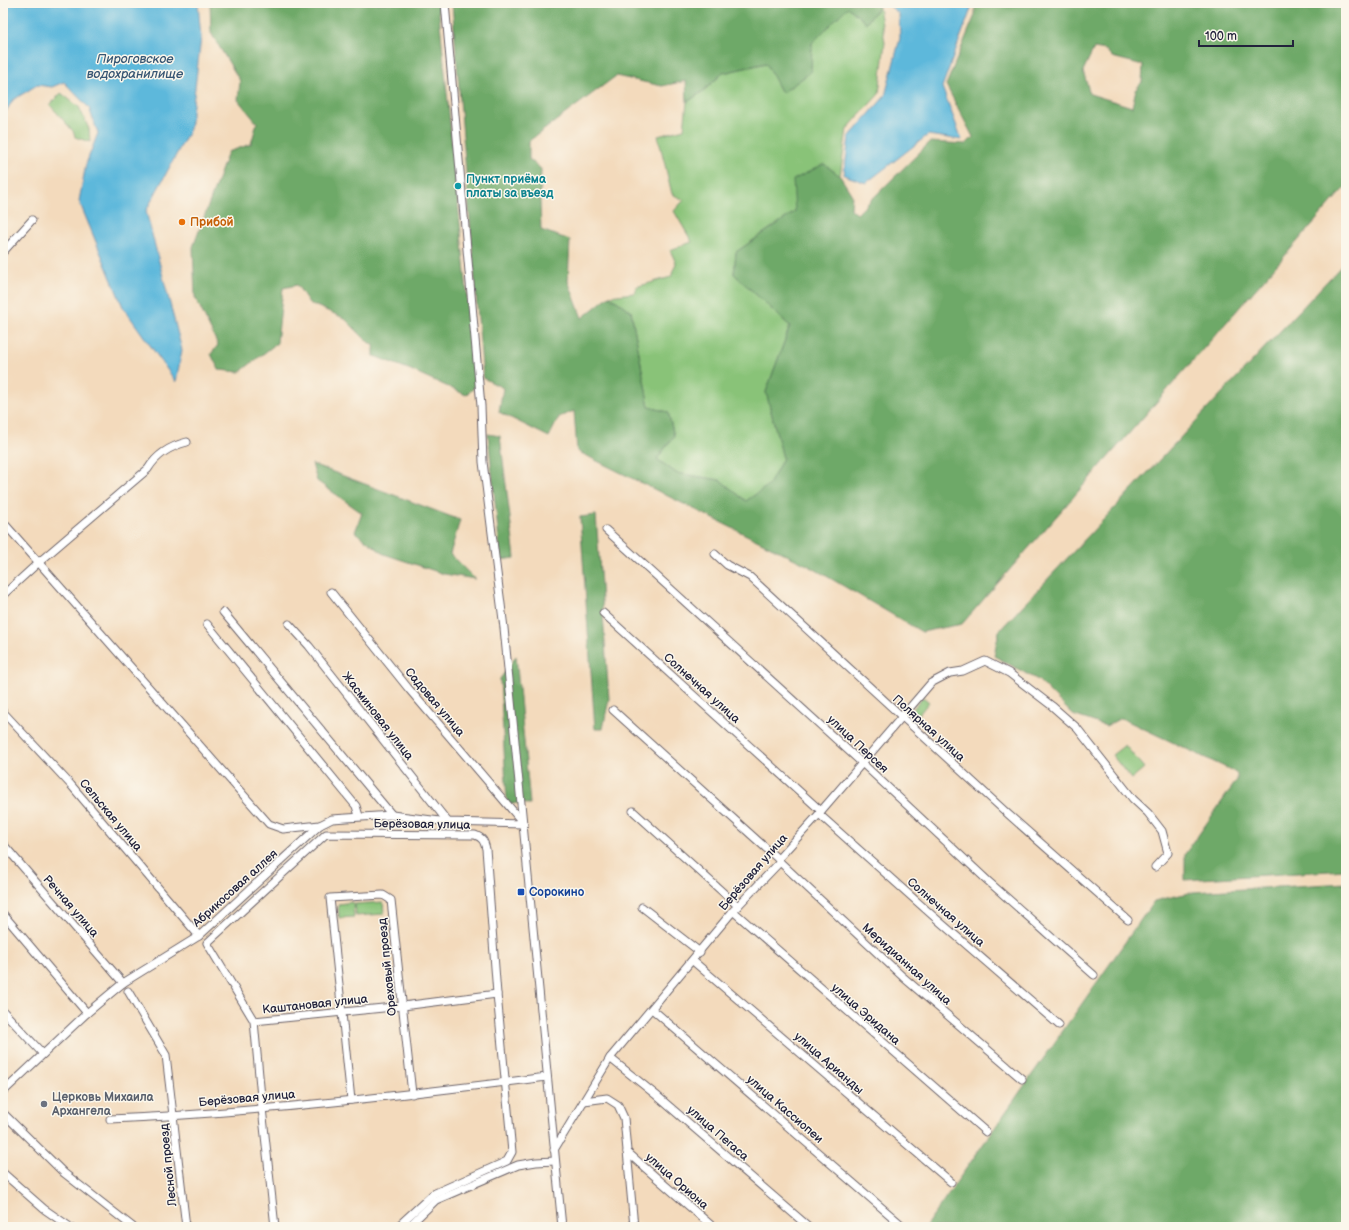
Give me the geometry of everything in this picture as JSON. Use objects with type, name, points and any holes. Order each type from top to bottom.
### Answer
[{"type":"street","points":[[445,3],[481,406],[483,462],[504,628],[562,1227]]},
{"type":"street","points":[[3,252],[32,220]]},
{"type":"street","points":[[3,595],[148,469],[151,463],[168,448],[187,442]]},
{"type":"street","points":[[3,522],[269,824],[283,829],[320,825]]},
{"type":"street","name":"улица Персея","points":[[606,530],[862,763],[988,881],[1094,975]]},
{"type":"street","name":"Полярная улица","points":[[715,554],[727,565],[750,577],[1008,814],[1128,920]]},
{"type":"street","name":"Садовая улица","points":[[331,592],[408,688],[524,824]]},
{"type":"street","points":[[223,612],[392,816]]},
{"type":"street","name":"Солнечная улица","points":[[603,613],[932,915],[1059,1025]]},
{"type":"street","points":[[207,624],[356,806],[359,816]]},
{"type":"street","name":"Жасминовая улица","points":[[289,624],[309,646],[448,822]]},
{"type":"street","name":"Берёзовая улица","points":[[554,1150],[610,1058],[736,908],[820,813],[931,683],[950,673],[963,671],[985,661],[1009,673],[1052,706],[1077,728],[1133,799],[1148,813],[1162,831],[1168,853],[1155,867]]},
{"type":"street","name":"Меридианная улица","points":[[613,710],[779,860],[903,977],[1022,1079]]},
{"type":"street","name":"Сельская улица","points":[[3,712],[71,784],[199,936]]},
{"type":"street","name":"улица Эридана","points":[[633,811],[736,908],[986,1132]]},
{"type":"street","name":"Абрикосовая аллея","points":[[3,1092],[87,1013],[123,983],[199,936],[320,825],[332,819],[359,816],[392,816],[448,822],[524,824]]},
{"type":"street","name":"Берёзовая улица","points":[[254,1021],[207,943],[326,834],[475,835],[481,837],[484,841],[486,849],[497,994],[512,1152],[507,1161],[433,1194],[398,1227]]},
{"type":"street","name":"Речная улица","points":[[3,844],[123,983]]},
{"type":"street","name":"Ореховый проезд","points":[[343,1012],[330,898],[383,895],[391,900],[412,1094]]},
{"type":"street","points":[[642,907],[700,952]]},
{"type":"street","points":[[3,914],[87,1013]]},
{"type":"street","name":"улица Арианды","points":[[693,961],[951,1182]]},
{"type":"street","name":"Лесной проезд","points":[[128,991],[166,1055],[186,1227]]},
{"type":"street","name":"Каштановая улица","points":[[254,1021],[403,1006],[497,994]]},
{"type":"street","name":"улица Кассиопеи","points":[[652,1009],[904,1227]]},
{"type":"street","points":[[3,1011],[43,1054]]},
{"type":"street","points":[[343,1012],[351,1100]]},
{"type":"street","points":[[254,1021],[275,1227]]},
{"type":"street","name":"улица Пегаса","points":[[610,1058],[662,1100],[810,1227]]},
{"type":"street","name":"Берёзовая улица","points":[[110,1119],[173,1116],[351,1100],[547,1077]]},
{"type":"street","points":[[584,1101],[608,1098],[618,1105],[624,1118],[634,1227]]},
{"type":"street","points":[[3,1113],[64,1173],[133,1227]]},
{"type":"street","name":"улица Ориона","points":[[627,1152],[713,1227]]},
{"type":"street","points":[[408,1227],[436,1200],[518,1165],[555,1161]]},
{"type":"street","points":[[3,1173],[44,1209],[70,1227]]},
{"type":"green space","points":[[210,3],[438,3],[475,373],[475,387],[466,395],[411,370],[374,356],[374,345],[368,342],[344,318],[309,303],[297,285],[283,288],[277,343],[240,372],[219,370],[211,354],[218,345],[195,297],[193,247],[228,152],[251,144],[257,123],[238,100],[240,81],[211,33]]},
{"type":"green space","points":[[452,3],[877,3],[879,7],[866,23],[848,7],[812,43],[811,72],[782,93],[766,63],[723,73],[702,92],[687,102],[686,81],[662,86],[616,76],[529,141],[529,159],[541,169],[541,230],[570,240],[568,281],[582,318],[609,296],[631,311],[649,407],[668,412],[674,436],[657,459],[676,473],[720,480],[746,501],[769,485],[783,458],[766,392],[790,326],[734,274],[736,252],[795,212],[793,180],[824,164],[840,176],[852,195],[851,209],[857,214],[930,142],[966,144],[973,137],[946,85],[975,15],[975,3],[1093,3],[1098,7],[1103,3],[1346,3],[1346,186],[962,624],[922,632],[811,567],[577,451],[574,411],[559,417],[549,437],[499,412],[503,388],[483,378]],"holes":[[[1094,48],[1106,50],[1112,57],[1143,65],[1142,82],[1136,89],[1132,107],[1090,94],[1083,71]]]},
{"type":"green space","points":[[848,7],[866,23],[879,7],[885,42],[879,94],[847,129],[840,176],[824,164],[796,211],[736,252],[734,274],[790,326],[766,392],[783,458],[769,485],[746,501],[720,480],[676,473],[657,459],[674,436],[668,412],[649,407],[631,311],[609,296],[634,293],[636,287],[671,277],[676,263],[670,250],[692,242],[674,211],[684,200],[672,194],[658,136],[684,129],[687,102],[702,92],[723,73],[767,63],[782,93],[811,72],[812,43]]},
{"type":"green space","points":[[61,93],[79,107],[89,129],[90,142],[75,137],[73,131],[50,105]]},
{"type":"green space","points":[[1346,261],[1346,870],[1185,880],[1185,854],[1237,780],[1237,774],[1121,718],[1106,726],[1073,715],[1038,680],[994,656],[999,631]]},
{"type":"green space","points":[[488,434],[500,436],[515,558],[501,560]]},
{"type":"green space","points":[[312,464],[460,520],[450,554],[475,579],[444,574],[384,554],[355,532],[362,513],[317,481]]},
{"type":"green space","points":[[596,515],[609,699],[603,729],[595,729],[580,517]]},
{"type":"green space","points":[[516,656],[530,804],[507,803],[500,679]]},
{"type":"green space","points":[[923,697],[929,702],[915,719],[909,714]]},
{"type":"green space","points":[[1125,745],[1144,768],[1131,779],[1112,755]]},
{"type":"green space","points":[[1346,883],[1346,1227],[925,1227],[1154,901],[1193,892]]},
{"type":"green space","points":[[353,902],[354,917],[339,918],[338,904]]},
{"type":"green space","points":[[383,902],[384,914],[356,916],[355,904]]},
{"type":"water","name":"Пироговское водохранилище","points":[[3,3],[198,3],[201,38],[190,129],[146,211],[182,350],[176,382],[123,307],[79,201],[86,164],[98,133],[89,108],[64,82],[52,87],[37,85],[13,100],[3,116]]},
{"type":"water","points":[[886,3],[971,3],[971,9],[942,87],[962,140],[928,135],[866,183],[844,175],[849,137],[885,96],[900,38],[899,14]]},
{"type":"place","name":"Пункт приёма платы за въезд","points":[[458,186]]},
{"type":"place","name":"Прибой","points":[[182,222]]},
{"type":"place","name":"Сорокино","points":[[521,892]]},
{"type":"place","name":"Церковь Михаила Архангела","points":[[44,1104]]}]
